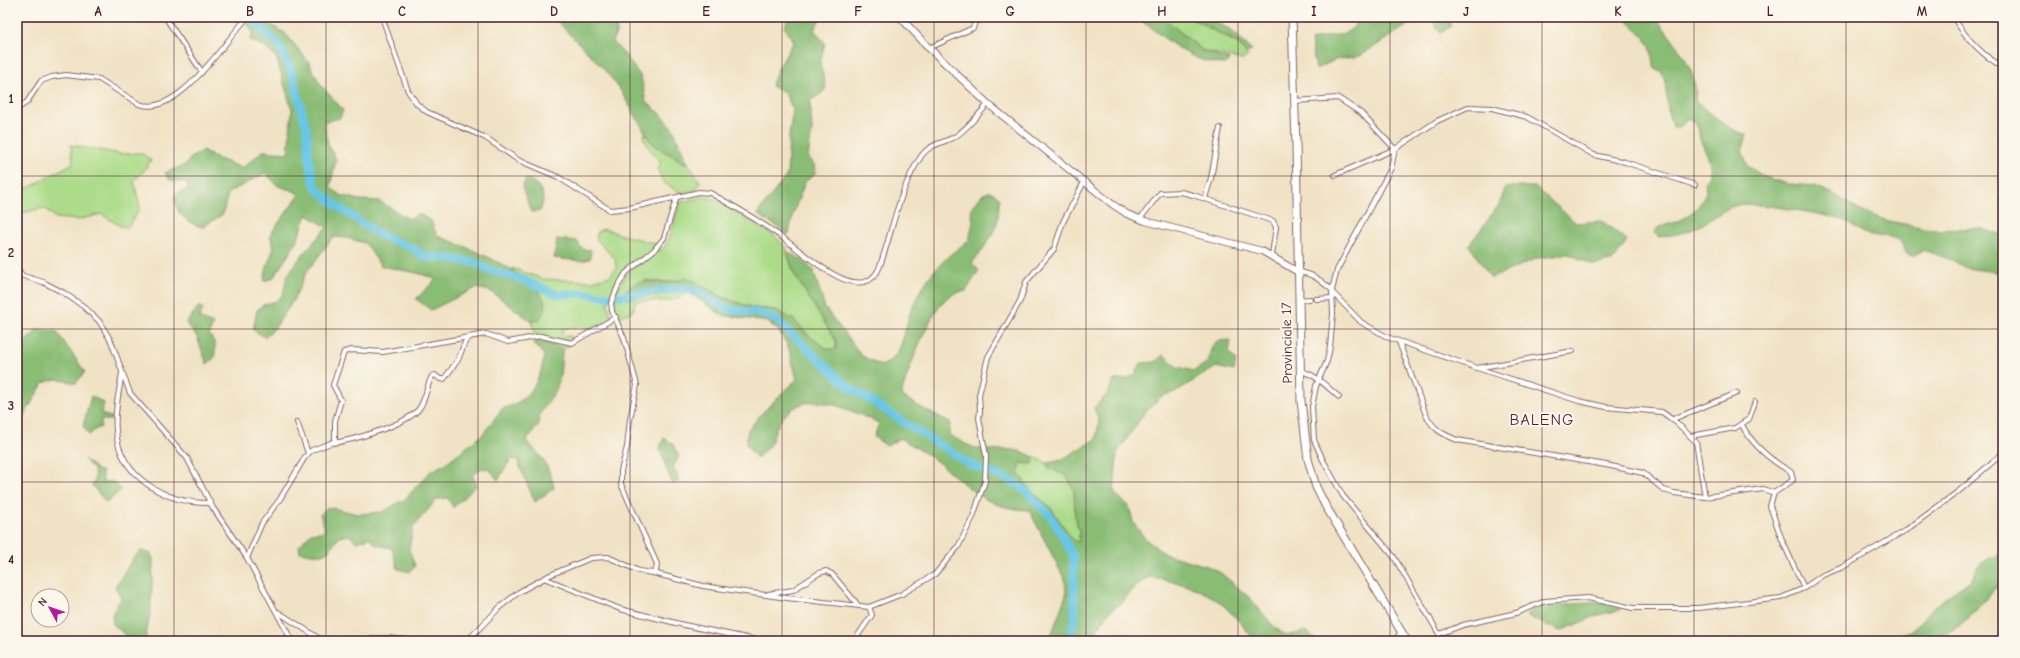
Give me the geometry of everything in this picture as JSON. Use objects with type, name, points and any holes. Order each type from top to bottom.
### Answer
[{"type":"main road","name":"Provinciale 17","points":[[1292,17],[1300,371],[1307,455],[1316,487],[1335,523],[1407,641]]},
{"type":"street","points":[[166,17],[202,72]]},
{"type":"street","points":[[17,109],[30,98],[42,81],[52,77],[80,76],[99,79],[139,104],[152,106],[167,101],[202,72],[248,17]]},
{"type":"street","points":[[382,17],[408,91],[417,104],[427,112],[486,138],[518,160],[563,179],[610,210],[630,208],[676,199],[699,192],[710,193],[770,229],[834,275],[845,280],[864,282],[874,276],[879,267],[902,195],[921,156],[931,147],[952,138],[964,130],[988,104]]},
{"type":"street","points":[[900,17],[929,48],[988,104],[1084,182],[1112,204],[1128,214],[1140,219],[1247,246],[1272,255],[1298,272],[1306,272],[1318,278],[1361,322],[1399,342],[1579,401],[1606,407],[1662,412],[1673,419],[1696,442],[1705,497]]},
{"type":"street","points":[[929,48],[972,28],[977,17]]},
{"type":"street","points":[[1953,17],[1974,46],[2003,67]]},
{"type":"street","points":[[1998,64],[2003,56]]},
{"type":"street","points":[[1295,101],[1338,98],[1361,113],[1395,149]]},
{"type":"street","points":[[1336,175],[1395,149],[1437,121],[1468,107],[1492,108],[1527,117],[1594,155],[1625,162],[1695,186]]},
{"type":"street","points":[[1205,198],[1211,178],[1220,128]]},
{"type":"street","points":[[1395,149],[1391,168],[1337,270],[1332,291],[1333,298],[1330,347],[1327,361],[1318,379],[1312,408],[1313,432],[1316,447],[1348,503],[1374,531],[1394,557],[1439,634],[1441,641]]},
{"type":"street","points":[[467,641],[508,599],[544,578],[583,560],[603,556],[617,560],[644,573],[653,573],[703,586],[809,601],[869,607],[902,594],[926,581],[952,556],[964,536],[980,498],[985,481],[986,456],[978,418],[980,411],[979,395],[988,357],[1020,301],[1026,282],[1054,249],[1063,222],[1084,182]]},
{"type":"street","points":[[1140,219],[1156,196],[1164,191],[1181,192],[1205,198],[1273,221],[1276,227],[1272,255]]},
{"type":"street","points":[[653,573],[656,571],[657,564],[621,484],[621,471],[627,448],[630,419],[637,385],[631,360],[616,317],[612,311],[611,303],[618,286],[630,268],[654,250],[666,234],[676,199]]},
{"type":"street","points":[[17,268],[19,274],[53,287],[83,306],[94,316],[111,341],[127,387],[134,398],[187,458],[211,503],[247,558],[292,641]]},
{"type":"street","points":[[1316,299],[1333,298]]},
{"type":"street","points":[[1299,300],[1310,299]]},
{"type":"street","points":[[331,443],[335,440],[335,421],[341,400],[333,384],[344,352],[352,350],[383,352],[486,334],[504,341],[513,342],[541,336],[572,344],[616,317]]},
{"type":"street","points":[[247,558],[262,523],[280,499],[308,453],[331,443],[343,442],[379,430],[413,415],[422,404],[432,376],[434,375],[440,379],[444,379],[458,360],[465,342],[471,336]]},
{"type":"street","points":[[1399,342],[1426,415],[1431,425],[1442,434],[1457,440],[1606,465],[1643,474],[1664,490],[1674,493],[1705,497],[1763,489],[1774,493]]},
{"type":"street","points":[[1477,368],[1573,351]]},
{"type":"street","points":[[1300,371],[1306,372],[1318,379],[1339,397]]},
{"type":"street","points":[[122,372],[117,403],[116,430],[119,447],[127,463],[140,479],[160,492],[181,500],[211,503]]},
{"type":"street","points":[[1673,419],[1737,393]]},
{"type":"street","points":[[1691,436],[1735,428],[1742,425],[1749,419],[1755,402]]},
{"type":"street","points":[[298,422],[308,453]]},
{"type":"street","points":[[1742,425],[1749,438],[1765,454],[1776,464],[1791,472],[1793,480],[1774,493],[1770,506],[1782,540],[1804,588]]},
{"type":"street","points":[[1439,634],[1463,624],[1516,613],[1545,601],[1588,598],[1633,608],[1699,608],[1781,598],[1804,588],[1823,575],[1843,567],[1906,530],[1959,491],[2003,453]]},
{"type":"street","points":[[765,594],[793,590],[826,571],[832,574],[858,605]]},
{"type":"street","points":[[544,578],[620,608],[684,625],[761,641]]},
{"type":"street","points":[[854,641],[872,615],[869,607]]},
{"type":"street","points":[[276,610],[320,639],[339,641]]},
{"type":"street","points":[[1396,641],[1402,632]]},
{"type":"street","points":[[344,641],[387,638],[419,641]]},
{"type":"green space","points":[[553,17],[607,17],[615,22],[617,32],[612,41],[625,55],[641,77],[646,102],[661,114],[673,129],[688,163],[683,163],[661,150],[651,142],[619,88],[604,69]]},
{"type":"green space","points":[[789,17],[821,17],[814,30],[825,43],[820,64],[826,88],[821,94],[810,101],[812,131],[808,157],[814,165],[816,173],[805,182],[793,214],[789,234],[757,214],[787,175],[789,136],[793,110],[785,93],[771,86],[778,69],[794,41],[784,27]]},
{"type":"green space","points":[[1140,17],[1162,17],[1202,50],[1230,60],[1226,64],[1214,63],[1192,56],[1143,22]]},
{"type":"green space","points":[[1162,17],[1189,17],[1238,44],[1248,56],[1242,60],[1202,50]]},
{"type":"green space","points":[[1189,17],[1206,17],[1231,30],[1252,50],[1246,53],[1238,43]]},
{"type":"green space","points":[[1353,17],[1366,17],[1369,24],[1377,24],[1392,17],[1420,17],[1360,56],[1335,60],[1316,69],[1311,41],[1345,33],[1355,26]]},
{"type":"green space","points":[[1430,17],[1447,17],[1451,26],[1441,33]]},
{"type":"green space","points":[[1624,17],[1656,17],[1677,46],[1689,67],[1695,89],[1695,100],[1719,121],[1732,129],[1747,135],[1742,151],[1748,166],[1764,177],[1789,184],[1814,186],[1832,193],[1860,211],[1888,221],[1937,230],[1981,228],[2003,236],[2003,273],[1966,268],[1952,260],[1923,250],[1914,256],[1907,254],[1900,242],[1895,239],[1866,234],[1848,222],[1837,218],[1791,209],[1757,205],[1745,204],[1733,206],[1691,230],[1659,237],[1654,233],[1659,227],[1686,217],[1701,202],[1706,193],[1705,182],[1710,172],[1710,164],[1700,140],[1698,128],[1693,123],[1688,119],[1680,127],[1673,127],[1670,120],[1664,78],[1661,71],[1656,70],[1654,67],[1650,46],[1643,36]]},
{"type":"green space","points":[[258,18],[285,33],[308,61],[320,84],[343,110],[340,118],[324,122],[328,144],[336,159],[330,187],[340,195],[359,200],[379,201],[409,219],[419,214],[431,221],[437,236],[464,246],[514,271],[539,292],[545,303],[545,310],[539,320],[531,321],[490,291],[476,288],[431,310],[416,299],[436,279],[421,274],[381,266],[365,243],[346,238],[333,237],[306,273],[293,301],[274,329],[265,337],[253,330],[257,310],[263,305],[276,301],[283,294],[287,276],[302,255],[327,227],[307,215],[295,245],[273,278],[264,281],[267,266],[274,248],[270,235],[299,195],[294,191],[278,186],[265,173],[228,193],[223,214],[203,227],[186,220],[179,212],[177,207],[175,195],[187,189],[187,183],[170,180],[165,173],[185,165],[192,157],[203,150],[216,158],[242,168],[263,151],[288,153],[292,110],[276,57],[264,47],[250,40],[253,32],[246,23]]},
{"type":"green space","points":[[645,133],[651,141],[665,152],[682,162],[688,163],[700,182],[696,190],[680,193],[663,182],[658,170],[661,162],[652,153],[643,137]]},
{"type":"green space","points":[[71,145],[122,154],[141,153],[151,160],[144,171],[134,181],[140,208],[128,227],[120,226],[101,214],[78,220],[56,218],[44,208],[17,214],[17,192],[32,186],[73,163]]},
{"type":"green space","points":[[2003,171],[2003,203],[2000,200],[2001,190],[1999,176]]},
{"type":"green space","points":[[526,179],[536,184],[541,191],[543,201],[540,211],[531,212],[522,187]]},
{"type":"green space","points":[[1506,187],[1535,187],[1576,223],[1602,221],[1627,240],[1614,260],[1594,265],[1569,254],[1538,258],[1491,278],[1469,245],[1499,205]]},
{"type":"green space","points":[[990,191],[1000,198],[998,217],[992,235],[972,263],[979,270],[966,291],[951,295],[946,299],[931,319],[919,345],[901,395],[920,407],[950,422],[949,435],[964,443],[975,448],[985,450],[1017,450],[1034,457],[1033,464],[1021,463],[1018,473],[1030,490],[1050,507],[1073,540],[1079,542],[1079,531],[1075,516],[1074,490],[1067,476],[1049,468],[1047,463],[1061,460],[1096,439],[1099,421],[1094,408],[1108,393],[1114,380],[1125,379],[1135,375],[1141,363],[1155,362],[1164,355],[1177,367],[1194,371],[1208,362],[1211,349],[1217,341],[1231,340],[1229,353],[1236,360],[1234,371],[1216,367],[1175,392],[1162,396],[1145,412],[1117,453],[1114,493],[1129,506],[1133,522],[1146,540],[1165,554],[1207,566],[1221,573],[1250,598],[1275,628],[1287,636],[1306,631],[1317,641],[1255,641],[1226,607],[1216,600],[1185,585],[1149,577],[1136,586],[1122,603],[1110,611],[1089,641],[1049,641],[1066,595],[1065,580],[1029,510],[1001,506],[980,496],[930,456],[900,438],[887,446],[874,437],[879,423],[839,406],[825,403],[812,402],[800,405],[788,412],[777,427],[770,445],[757,458],[746,444],[748,430],[763,412],[797,379],[788,346],[778,330],[768,322],[722,315],[687,291],[627,299],[626,290],[637,283],[667,282],[689,278],[722,297],[753,308],[776,310],[794,320],[809,336],[827,349],[836,349],[836,341],[794,274],[787,252],[799,258],[813,270],[825,308],[862,356],[882,366],[890,361],[900,347],[913,305],[929,277],[944,261],[969,241],[973,222],[971,208],[982,195]]},
{"type":"green space","points":[[704,197],[714,199],[776,237],[786,247],[794,274],[836,341],[836,350],[827,349],[809,336],[794,320],[776,310],[753,308],[722,297],[689,278],[666,282],[644,280],[627,299],[687,291],[677,299],[635,302],[633,311],[620,317],[616,314],[613,304],[616,293],[622,282],[633,268],[665,246],[681,202]]},
{"type":"green space","points":[[605,229],[657,244],[643,256],[634,261],[618,280],[608,304],[610,320],[587,331],[583,326],[566,328],[561,332],[564,336],[571,336],[571,344],[562,350],[537,339],[531,321],[540,320],[512,268],[543,279],[592,281],[610,276],[616,268],[615,259],[596,239],[598,231]]},
{"type":"green space","points":[[557,239],[577,241],[582,249],[591,250],[590,259],[580,261],[554,258]]},
{"type":"green space","points":[[199,306],[203,309],[199,318],[213,324],[209,334],[215,343],[215,357],[207,364],[197,337],[186,323]]},
{"type":"green space","points":[[38,329],[57,332],[85,372],[76,383],[56,379],[43,383],[17,428],[17,350]]},
{"type":"green space","points":[[537,339],[562,350],[560,378],[556,390],[539,415],[539,424],[526,441],[537,452],[548,468],[554,488],[535,502],[517,460],[511,459],[498,480],[489,469],[482,468],[472,475],[477,485],[453,508],[448,498],[437,499],[413,527],[409,549],[415,566],[410,572],[398,569],[392,548],[376,545],[370,538],[357,542],[349,535],[339,537],[331,548],[323,554],[300,552],[299,546],[311,533],[321,532],[325,529],[320,515],[327,507],[358,514],[382,512],[405,499],[430,472],[446,463],[482,435],[503,408],[520,401],[532,389],[537,381],[543,364],[544,355],[533,343]]},
{"type":"green space","points":[[91,396],[104,403],[101,414],[114,418],[112,420],[101,420],[101,427],[89,435],[83,426]]},
{"type":"green space","points":[[664,438],[673,444],[679,456],[673,467],[679,480],[673,484],[659,449]]},
{"type":"green space","points":[[1034,457],[1047,463],[1049,468],[1067,476],[1074,490],[1075,516],[1079,531],[1079,543],[1073,541],[1050,507],[1030,490],[1018,473],[1021,463],[1032,464]]},
{"type":"green space","points":[[84,459],[99,471],[102,471],[103,482],[113,481],[121,490],[106,503],[92,485],[95,480],[94,470]]},
{"type":"green space","points":[[2003,549],[2003,584],[1994,589],[1971,616],[1938,641],[1878,641],[1911,631],[1938,603],[1972,579],[1980,564],[1990,558],[1995,558]]},
{"type":"green space","points":[[141,551],[151,553],[153,560],[151,607],[145,641],[124,641],[125,635],[113,624],[112,614],[121,598],[115,587],[134,557]]},
{"type":"green space","points":[[1603,602],[1618,605],[1620,610],[1598,615],[1560,631],[1527,616],[1533,609],[1547,606]]},
{"type":"waterway","points":[[251,18],[279,45],[292,73],[306,126],[310,166],[315,187],[333,203],[378,234],[410,247],[428,258],[441,257],[477,263],[488,270],[518,278],[559,295],[579,293],[610,297]]},
{"type":"waterway","points":[[619,296],[684,288],[696,291],[730,310],[758,313],[775,319],[849,387],[971,465],[1010,480],[1026,491],[1052,518],[1073,555],[1075,617],[1069,641]]},
{"type":"district","name":"BALENG","points":[[1542,420]]}]
